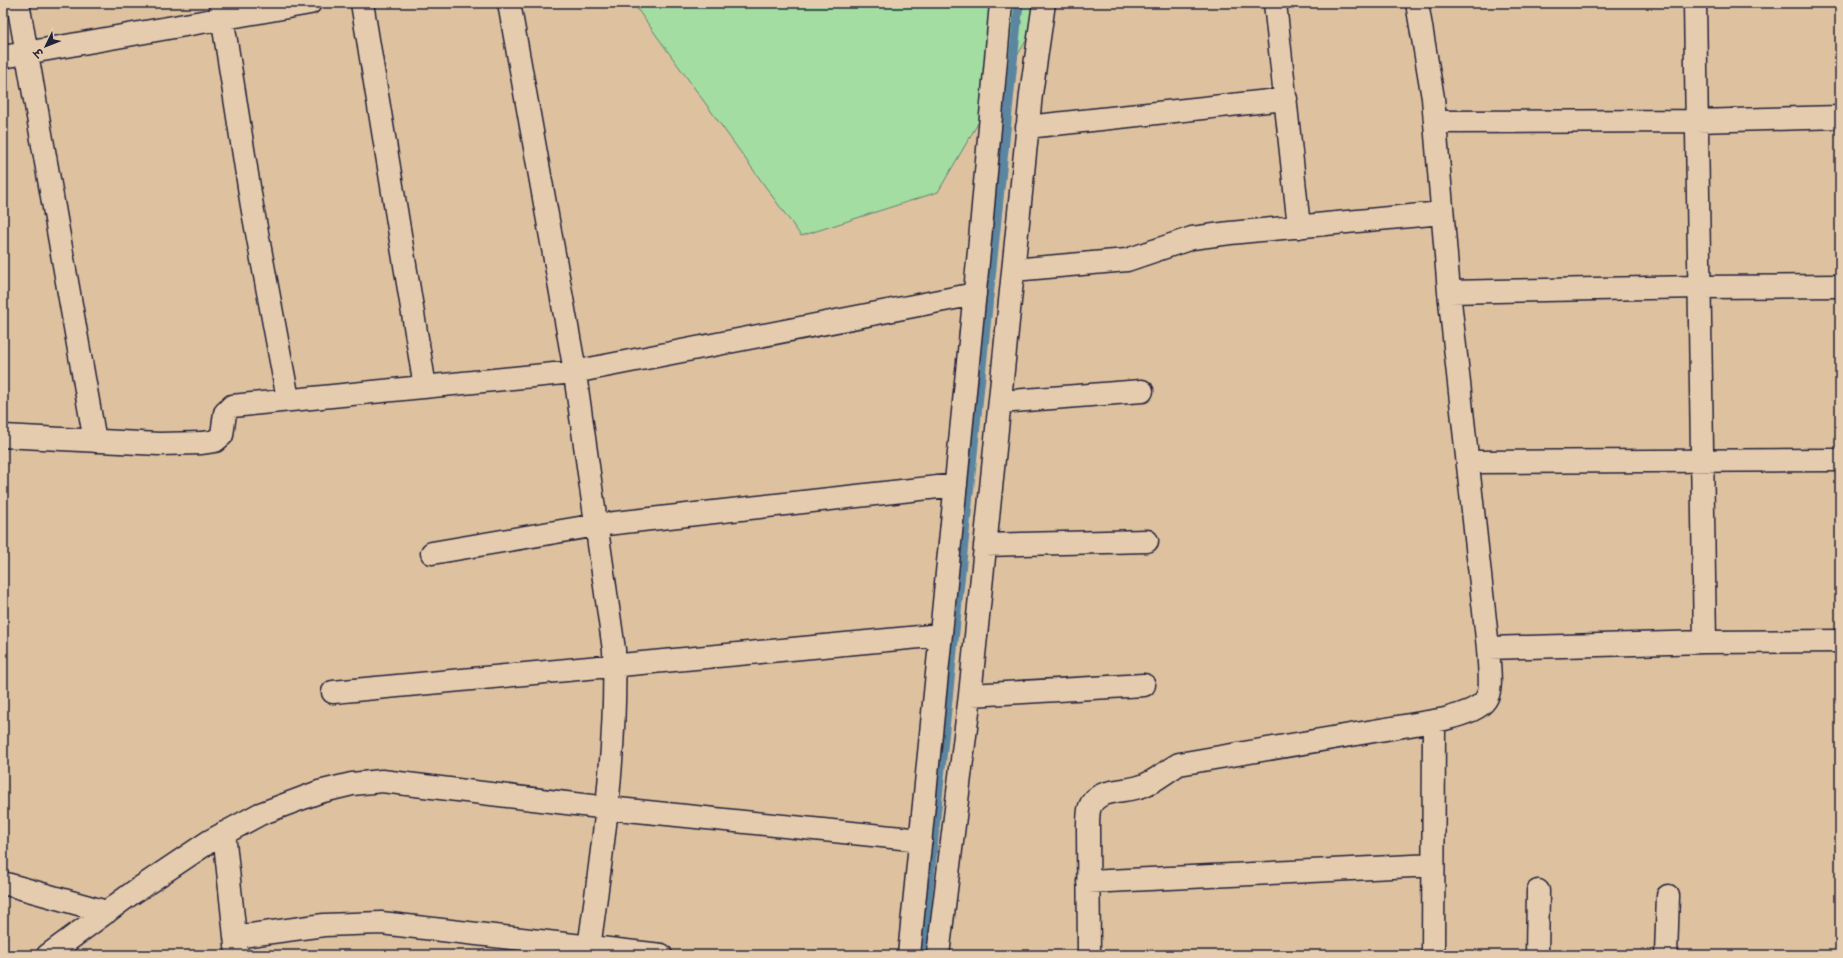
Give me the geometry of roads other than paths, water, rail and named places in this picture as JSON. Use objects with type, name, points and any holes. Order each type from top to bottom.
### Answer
[{"type":"street","points":[[18,3],[95,441]]},
{"type":"street","points":[[3,57],[28,54],[222,10],[310,3]]},
{"type":"street","points":[[362,3],[425,387]]},
{"type":"street","points":[[509,3],[574,372],[607,588],[615,667],[613,735],[608,808],[589,950]]},
{"type":"street","points":[[909,955],[975,294],[1001,3]]},
{"type":"street","points":[[938,955],[970,695],[1027,128],[1044,3]]},
{"type":"street","points":[[1276,3],[1299,226]]},
{"type":"street","points":[[1089,955],[1088,882],[1090,808],[1100,796],[1111,792],[1140,787],[1152,782],[1179,764],[1434,721],[1471,712],[1484,703],[1490,690],[1488,648],[1449,292],[1433,98],[1417,3]]},
{"type":"street","points":[[1695,3],[1705,642]]},
{"type":"street","points":[[222,10],[252,206],[288,400]]},
{"type":"street","points":[[1027,128],[1286,99]]},
{"type":"street","points":[[1435,122],[1697,120],[1840,117]]},
{"type":"street","points":[[1013,270],[1127,260],[1192,238],[1299,226],[1442,213]]},
{"type":"street","points":[[1449,292],[1840,286]]},
{"type":"street","points":[[3,436],[159,444],[202,443],[215,441],[222,435],[225,413],[232,406],[574,372],[975,294]]},
{"type":"street","points":[[1000,402],[1142,391]]},
{"type":"street","points":[[1468,462],[1702,462],[1840,460]]},
{"type":"street","points":[[432,553],[597,525],[956,485]]},
{"type":"street","points":[[985,545],[1147,542]]},
{"type":"street","points":[[334,692],[615,667],[942,635]]},
{"type":"street","points":[[1488,648],[1705,642],[1840,641]]},
{"type":"street","points":[[970,695],[1144,685]]},
{"type":"street","points":[[1433,955],[1434,721]]},
{"type":"street","points":[[48,955],[74,947],[107,912],[130,894],[224,833],[260,814],[319,792],[352,784],[382,781],[608,808],[921,840]]},
{"type":"street","points":[[224,833],[236,946],[324,925],[381,923],[589,950],[661,955]]},
{"type":"street","points":[[1088,882],[1433,865]]},
{"type":"street","points":[[3,883],[107,912]]},
{"type":"street","points":[[1537,955],[1538,891]]},
{"type":"street","points":[[1666,955],[1668,896]]},
{"type":"waterway","points":[[922,955],[1019,3]]}]
